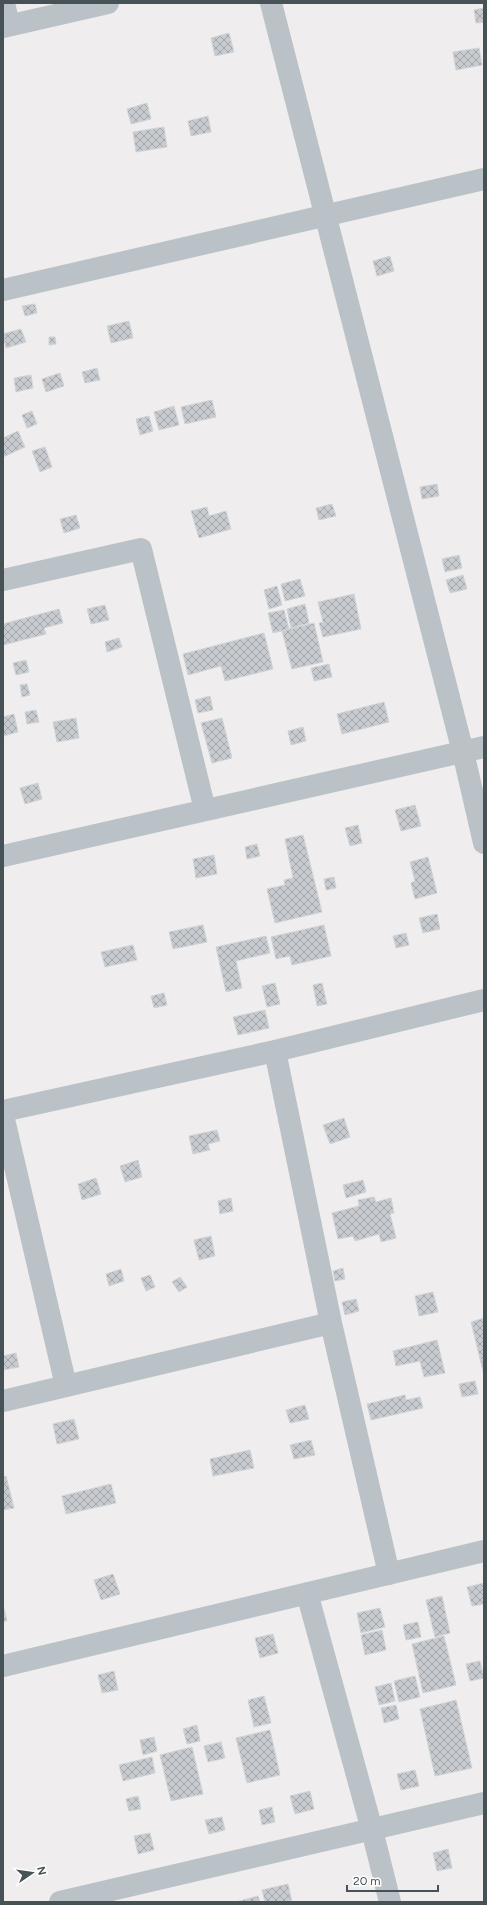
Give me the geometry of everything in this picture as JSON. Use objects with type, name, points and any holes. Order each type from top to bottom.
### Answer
[{"type":"street","points":[[4,3],[6,26],[108,3]]},
{"type":"street","points":[[271,3],[463,752],[484,844]]},
{"type":"street","points":[[3,290],[484,179]]},
{"type":"street","points":[[3,580],[141,549],[205,810]]},
{"type":"street","points":[[3,856],[484,747]]},
{"type":"street","points":[[3,1111],[275,1051],[484,1000]]},
{"type":"street","points":[[275,1051],[331,1323],[389,1574]]},
{"type":"street","points":[[3,1115],[66,1386]]},
{"type":"street","points":[[3,1401],[331,1323]]},
{"type":"street","points":[[3,1666],[484,1551]]},
{"type":"street","points":[[307,1593],[372,1830],[390,1902]]},
{"type":"street","points":[[60,1902],[484,1803]]},
{"type":"building","points":[[484,8],[484,22],[476,23],[474,10]]},
{"type":"building","points":[[229,33],[234,52],[215,56],[211,38]]},
{"type":"building","points":[[479,48],[482,65],[456,70],[453,52]]},
{"type":"building","points":[[147,103],[151,119],[131,124],[127,109]]},
{"type":"building","points":[[208,116],[211,132],[191,136],[188,121]]},
{"type":"building","points":[[164,127],[167,147],[136,152],[133,132]]},
{"type":"building","points":[[390,256],[394,271],[377,276],[373,261]]},
{"type":"building","points":[[35,304],[37,313],[25,316],[22,306]]},
{"type":"building","points":[[129,321],[133,338],[111,343],[107,326]]},
{"type":"building","points":[[21,329],[26,342],[6,348],[3,334]]},
{"type":"building","points":[[49,337],[55,337],[56,344],[49,345]]},
{"type":"building","points":[[97,368],[100,380],[85,383],[82,372]]},
{"type":"building","points":[[60,373],[64,386],[46,392],[42,379]]},
{"type":"building","points":[[31,375],[33,388],[16,392],[14,378]]},
{"type":"building","points":[[212,400],[216,417],[185,424],[181,407]]},
{"type":"building","points":[[174,406],[179,425],[159,430],[154,412]]},
{"type":"building","points":[[32,411],[37,424],[27,428],[22,415]]},
{"type":"building","points":[[149,416],[153,431],[140,435],[136,419]]},
{"type":"building","points":[[18,431],[25,447],[3,457],[3,438]]},
{"type":"building","points":[[45,447],[52,467],[40,472],[32,451]]},
{"type":"building","points":[[437,484],[439,496],[422,499],[420,487]]},
{"type":"building","points":[[332,504],[336,516],[319,520],[316,508]]},
{"type":"building","points":[[207,507],[209,516],[226,511],[231,529],[199,538],[191,511]]},
{"type":"building","points":[[76,515],[80,528],[64,533],[60,519]]},
{"type":"building","points":[[459,555],[462,568],[445,572],[442,559]]},
{"type":"building","points":[[463,575],[467,589],[450,593],[446,580]]},
{"type":"building","points":[[300,579],[305,596],[285,601],[281,584]]},
{"type":"building","points":[[277,586],[282,605],[269,609],[264,590]]},
{"type":"building","points":[[354,594],[361,629],[323,637],[319,623],[323,622],[318,602]]},
{"type":"building","points":[[305,604],[309,623],[291,628],[287,609]]},
{"type":"building","points":[[105,605],[109,620],[91,624],[87,609]]},
{"type":"building","points":[[59,609],[63,623],[44,628],[46,634],[3,645],[3,624]]},
{"type":"building","points":[[284,610],[289,629],[273,633],[268,613]]},
{"type":"building","points":[[314,623],[323,662],[292,669],[282,631]]},
{"type":"building","points":[[264,633],[273,669],[225,681],[221,666],[188,675],[183,654]]},
{"type":"building","points":[[119,638],[122,647],[107,652],[105,642]]},
{"type":"building","points":[[26,660],[29,672],[16,675],[13,663]]},
{"type":"building","points":[[329,664],[332,677],[314,681],[311,668]]},
{"type":"building","points":[[27,684],[30,695],[22,697],[20,685]]},
{"type":"building","points":[[210,696],[213,710],[198,713],[195,700]]},
{"type":"building","points":[[384,702],[389,722],[342,734],[337,714]]},
{"type":"building","points":[[36,710],[39,722],[27,724],[25,712]]},
{"type":"building","points":[[14,714],[18,732],[3,736],[3,717]]},
{"type":"building","points":[[76,718],[79,738],[57,742],[53,722]]},
{"type":"building","points":[[222,718],[232,758],[212,763],[201,723]]},
{"type":"building","points":[[303,727],[306,741],[291,745],[288,731]]},
{"type":"building","points":[[38,783],[42,799],[25,804],[20,788]]},
{"type":"building","points":[[415,805],[421,826],[401,831],[395,810]]},
{"type":"building","points":[[358,825],[362,843],[350,846],[345,828]]},
{"type":"building","points":[[303,835],[322,912],[275,923],[267,889],[285,885],[284,880],[293,878],[285,839]]},
{"type":"building","points":[[257,844],[260,856],[247,859],[245,847]]},
{"type":"building","points":[[214,855],[217,874],[196,878],[193,859]]},
{"type":"building","points":[[428,857],[437,893],[415,899],[411,883],[415,881],[410,862]]},
{"type":"building","points":[[334,877],[336,888],[326,890],[324,879]]},
{"type":"building","points":[[437,914],[440,929],[423,933],[419,918]]},
{"type":"building","points":[[203,925],[207,942],[173,949],[169,932]]},
{"type":"building","points":[[324,925],[331,956],[292,965],[290,956],[276,959],[271,937]]},
{"type":"building","points":[[406,933],[409,945],[396,948],[393,936]]},
{"type":"building","points":[[266,936],[270,953],[236,961],[242,988],[226,992],[216,947]]},
{"type":"building","points":[[133,945],[137,960],[105,967],[101,952]]},
{"type":"building","points":[[275,983],[280,1004],[267,1007],[262,986]]},
{"type":"building","points":[[322,983],[327,1004],[317,1006],[313,985]]},
{"type":"building","points":[[164,993],[167,1005],[154,1008],[151,996]]},
{"type":"building","points":[[265,1010],[269,1028],[238,1035],[233,1017]]},
{"type":"building","points":[[344,1118],[350,1137],[330,1144],[323,1125]]},
{"type":"building","points":[[217,1130],[220,1141],[208,1144],[210,1150],[193,1154],[189,1136]]},
{"type":"building","points":[[138,1160],[142,1177],[125,1182],[120,1166]]},
{"type":"building","points":[[96,1178],[101,1194],[82,1200],[78,1184]]},
{"type":"building","points":[[363,1180],[366,1192],[346,1198],[343,1185]]},
{"type":"building","points":[[374,1197],[376,1202],[391,1198],[394,1213],[390,1214],[396,1238],[381,1242],[379,1234],[355,1241],[353,1236],[338,1239],[332,1213],[359,1206],[358,1200]]},
{"type":"building","points":[[231,1198],[233,1211],[220,1214],[218,1201]]},
{"type":"building","points":[[211,1236],[215,1256],[199,1260],[194,1240]]},
{"type":"building","points":[[343,1268],[345,1279],[335,1281],[333,1271]]},
{"type":"building","points":[[121,1269],[124,1281],[109,1286],[106,1274]]},
{"type":"building","points":[[150,1275],[155,1287],[146,1291],[141,1278]]},
{"type":"building","points":[[180,1277],[187,1287],[179,1292],[172,1282]]},
{"type":"building","points":[[433,1292],[438,1312],[419,1316],[415,1296]]},
{"type":"building","points":[[356,1299],[359,1311],[345,1315],[342,1302]]},
{"type":"building","points":[[484,1318],[484,1375],[471,1322]]},
{"type":"building","points":[[437,1340],[445,1373],[424,1377],[420,1361],[396,1366],[393,1351]]},
{"type":"building","points":[[16,1353],[19,1367],[3,1370],[3,1356]]},
{"type":"building","points":[[475,1381],[478,1394],[462,1397],[459,1384]]},
{"type":"building","points":[[405,1395],[406,1400],[420,1397],[423,1408],[371,1420],[367,1404]]},
{"type":"building","points":[[305,1405],[309,1419],[290,1423],[286,1410]]},
{"type":"building","points":[[74,1419],[79,1439],[57,1444],[53,1424]]},
{"type":"building","points":[[311,1440],[315,1455],[294,1459],[290,1445]]},
{"type":"building","points":[[250,1450],[254,1468],[213,1476],[210,1459]]},
{"type":"building","points":[[6,1476],[14,1508],[3,1510],[3,1477]]},
{"type":"building","points":[[111,1484],[116,1503],[66,1514],[62,1496]]},
{"type":"building","points":[[113,1574],[120,1594],[101,1600],[94,1580]]},
{"type":"building","points":[[484,1583],[484,1604],[472,1606],[467,1587]]},
{"type":"building","points":[[442,1596],[450,1633],[435,1637],[426,1600]]},
{"type":"building","points":[[3,1605],[7,1621],[3,1621]]},
{"type":"building","points":[[380,1608],[385,1627],[361,1633],[357,1613]]},
{"type":"building","points":[[418,1622],[421,1637],[406,1640],[403,1625]]},
{"type":"building","points":[[382,1630],[386,1650],[365,1655],[361,1635]]},
{"type":"building","points":[[273,1634],[278,1653],[260,1658],[255,1638]]},
{"type":"building","points":[[444,1636],[456,1685],[423,1693],[412,1644]]},
{"type":"building","points":[[480,1661],[484,1678],[470,1681],[466,1664]]},
{"type":"building","points":[[114,1671],[118,1690],[102,1693],[98,1675]]},
{"type":"building","points":[[415,1676],[420,1697],[399,1702],[394,1681]]},
{"type":"building","points":[[391,1683],[395,1701],[379,1705],[375,1687]]},
{"type":"building","points":[[264,1696],[271,1723],[254,1727],[248,1700]]},
{"type":"building","points":[[456,1700],[472,1768],[435,1776],[420,1709]]},
{"type":"building","points":[[396,1705],[399,1719],[384,1723],[381,1708]]},
{"type":"building","points":[[197,1725],[200,1741],[187,1744],[183,1729]]},
{"type":"building","points":[[270,1730],[280,1775],[247,1783],[236,1738]]},
{"type":"building","points":[[154,1737],[157,1751],[143,1755],[140,1740]]},
{"type":"building","points":[[221,1742],[225,1758],[208,1762],[204,1746]]},
{"type":"building","points":[[192,1747],[203,1794],[171,1801],[160,1755]]},
{"type":"building","points":[[152,1757],[155,1773],[123,1781],[119,1765]]},
{"type":"building","points":[[415,1770],[419,1786],[401,1790],[397,1774]]},
{"type":"building","points":[[310,1791],[314,1809],[295,1814],[290,1796]]},
{"type":"building","points":[[138,1796],[141,1809],[129,1811],[126,1799]]},
{"type":"building","points":[[272,1807],[275,1822],[262,1825],[259,1810]]},
{"type":"building","points":[[222,1817],[225,1830],[209,1834],[205,1820]]},
{"type":"building","points":[[150,1833],[154,1850],[138,1854],[134,1836]]},
{"type":"building","points":[[448,1849],[452,1868],[437,1871],[433,1853]]},
{"type":"building","points":[[288,1884],[292,1902],[265,1902],[262,1890]]},
{"type":"building","points":[[258,1896],[260,1902],[236,1902]]}]
